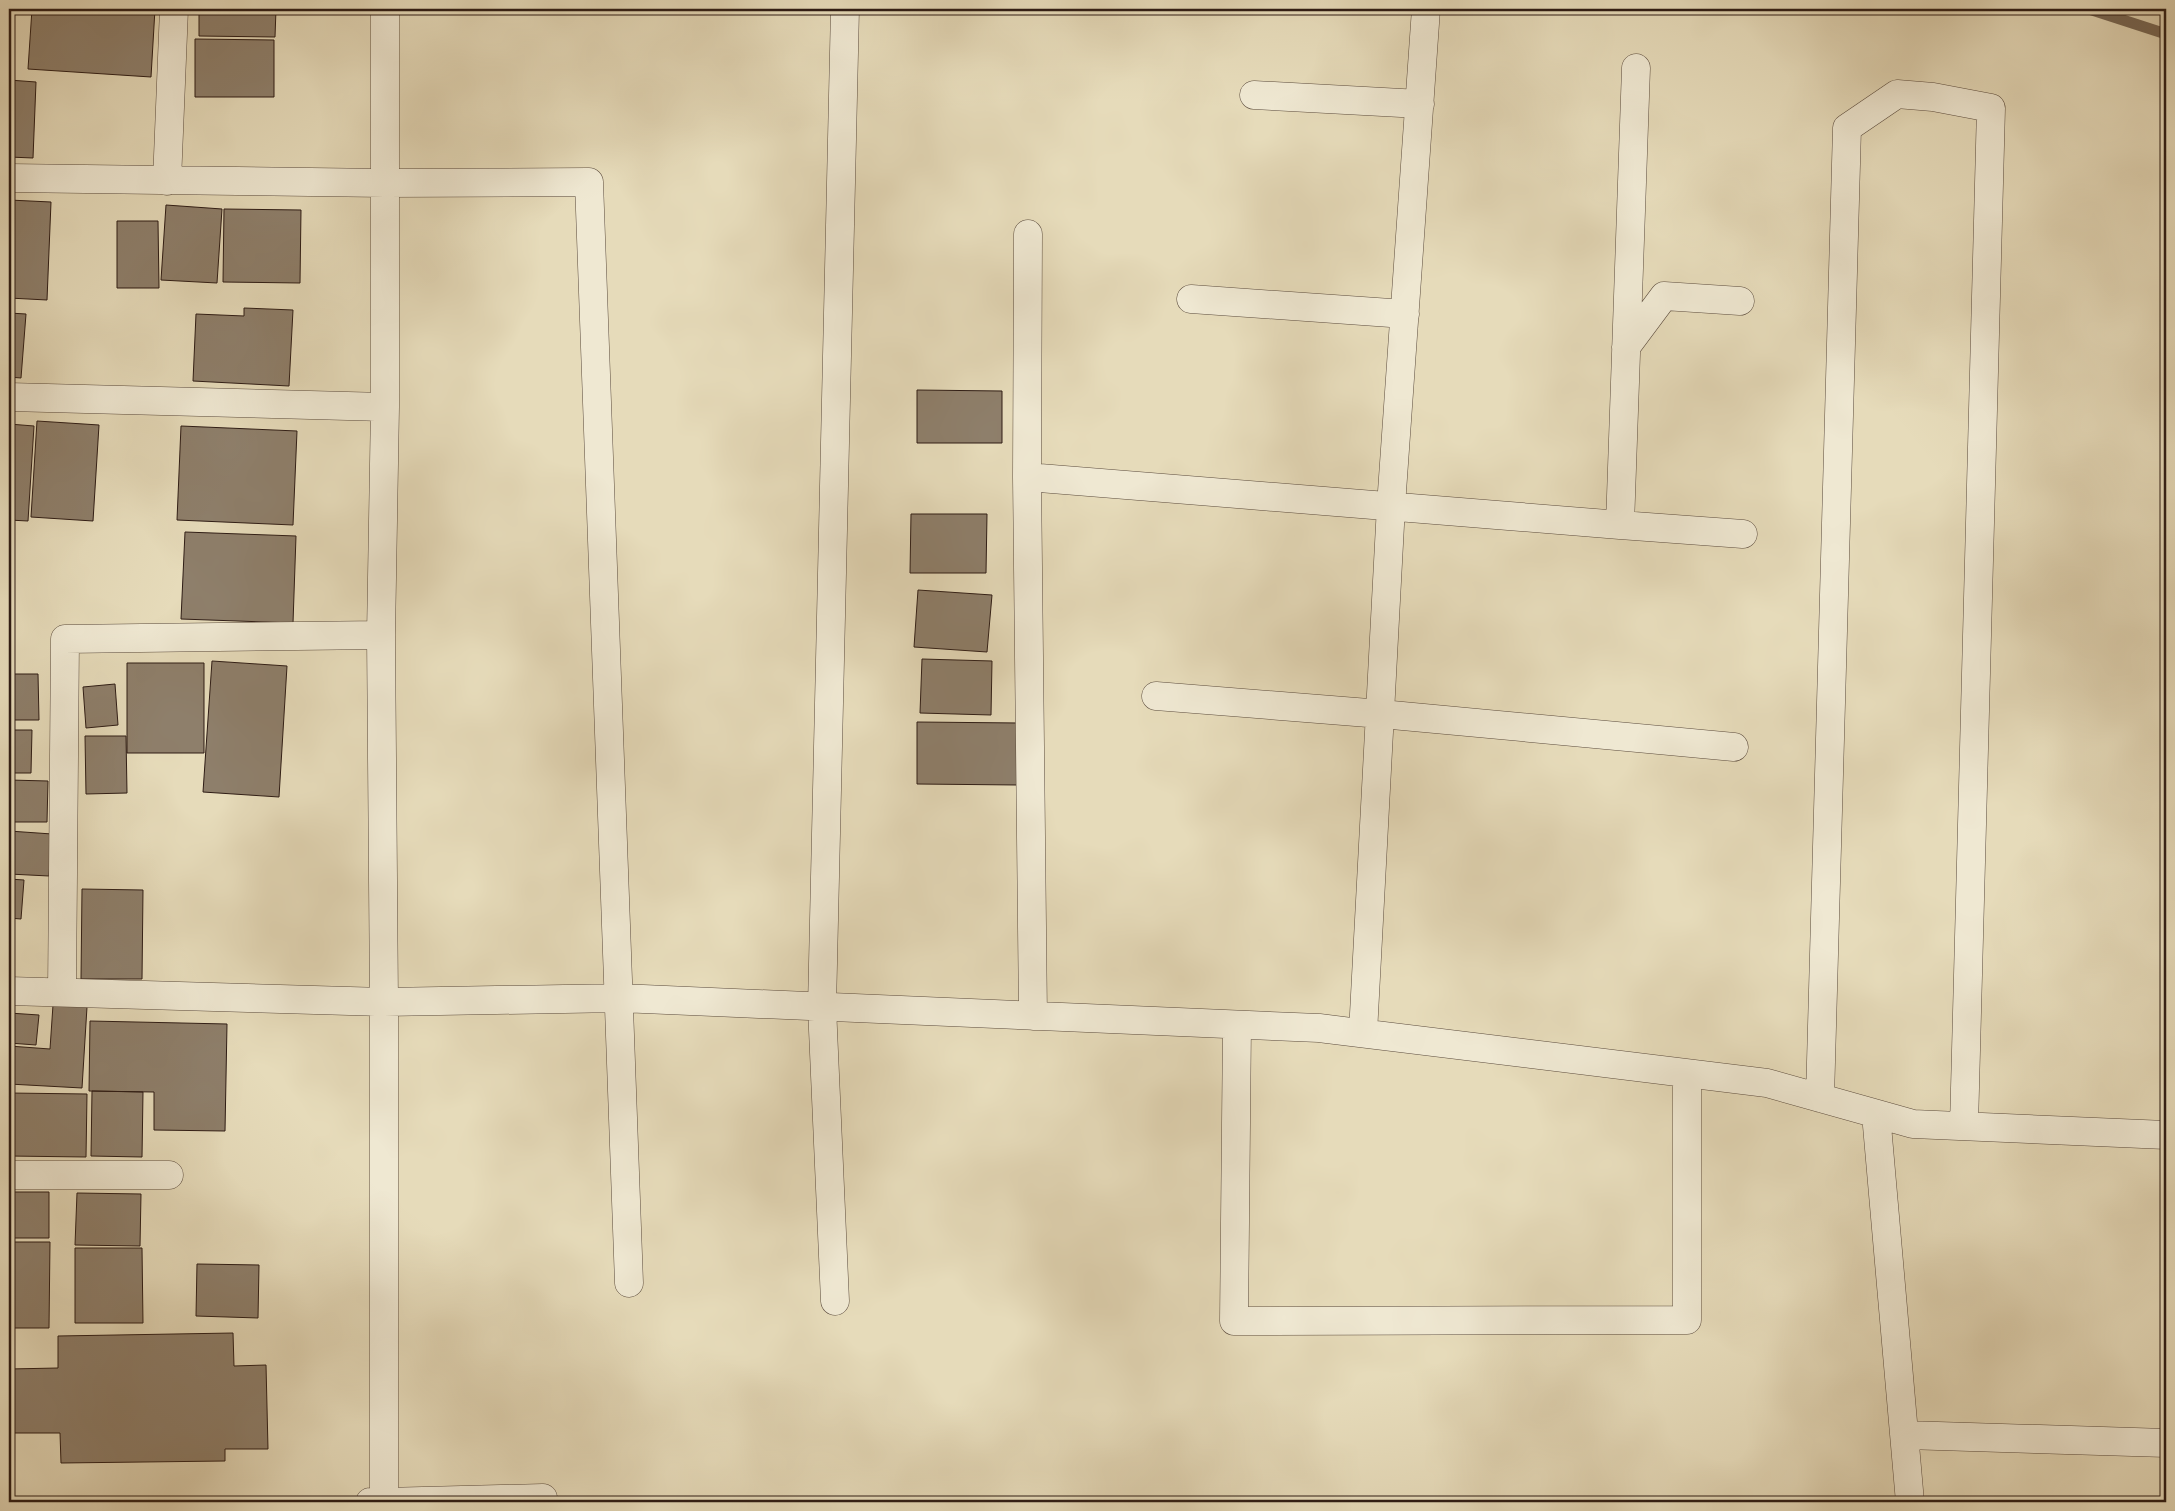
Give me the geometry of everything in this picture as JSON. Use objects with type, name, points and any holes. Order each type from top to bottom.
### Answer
[{"type":"street","points":[[167,180],[174,9]]},
{"type":"street","points":[[384,1502],[384,1002],[380,635],[385,407],[385,9]]},
{"type":"street","points":[[835,1302],[822,1007],[845,9]]},
{"type":"street","points":[[1363,1033],[1392,506],[1426,9]]},
{"type":"street","points":[[1620,525],[1636,68]]},
{"type":"street","points":[[1820,1098],[1846,128],[1897,94],[1934,97],[1991,108],[1964,1126]]},
{"type":"street","points":[[1254,95],[1420,104]]},
{"type":"street","points":[[9,178],[385,183],[589,182],[629,1283]]},
{"type":"street","points":[[1028,234],[1026,477],[1034,1016]]},
{"type":"street","points":[[1626,347],[1664,296],[1740,301]]},
{"type":"street","points":[[1191,300],[1406,314]]},
{"type":"street","points":[[9,397],[385,407]]},
{"type":"street","points":[[1026,477],[1743,534]]},
{"type":"street","points":[[62,992],[65,639],[380,635]]},
{"type":"street","points":[[1156,696],[1381,714],[1734,747]]},
{"type":"street","points":[[9,990],[384,1002],[620,998],[1319,1028],[1767,1083],[1913,1124],[2166,1134]]},
{"type":"street","points":[[1237,1024],[1234,1321],[1687,1320],[1687,1074]]},
{"type":"street","points":[[1876,1114],[1906,1435],[1910,1502]]},
{"type":"street","points":[[1879,1155],[1913,1124]]},
{"type":"street","points":[[9,1175],[169,1175]]},
{"type":"street","points":[[1906,1435],[2166,1443]]},
{"type":"street","points":[[370,1502],[544,1498]]},
{"type":"building","points":[[32,9],[155,9],[151,77],[28,69]]},
{"type":"building","points":[[199,9],[276,9],[275,37],[199,36]]},
{"type":"building","points":[[195,39],[274,40],[274,97],[195,97]]},
{"type":"building","points":[[9,80],[36,82],[33,158],[9,157]]},
{"type":"building","points":[[9,200],[51,202],[47,300],[9,298]]},
{"type":"building","points":[[166,205],[222,209],[217,283],[161,280]]},
{"type":"building","points":[[224,209],[301,210],[300,283],[223,282]]},
{"type":"building","points":[[117,221],[158,221],[159,288],[117,288]]},
{"type":"building","points":[[244,308],[293,310],[289,386],[193,381],[196,314],[244,316]]},
{"type":"building","points":[[9,313],[26,314],[21,378],[9,377]]},
{"type":"building","points":[[917,390],[1002,391],[1002,443],[917,443]]},
{"type":"building","points":[[37,421],[99,425],[93,521],[31,517]]},
{"type":"building","points":[[9,424],[34,426],[28,521],[9,520]]},
{"type":"building","points":[[181,426],[297,431],[293,525],[177,520]]},
{"type":"building","points":[[911,514],[987,514],[986,573],[910,573]]},
{"type":"building","points":[[185,532],[296,536],[293,623],[181,619]]},
{"type":"building","points":[[918,590],[992,595],[987,652],[914,647]]},
{"type":"building","points":[[922,659],[992,661],[991,715],[920,713]]},
{"type":"building","points":[[212,661],[287,666],[279,797],[203,792]]},
{"type":"building","points":[[127,663],[204,663],[204,753],[127,753]]},
{"type":"building","points":[[9,674],[38,674],[39,720],[9,720]]},
{"type":"building","points":[[115,684],[118,725],[86,728],[83,687]]},
{"type":"building","points":[[917,722],[1019,723],[1018,785],[917,784]]},
{"type":"building","points":[[9,730],[32,730],[31,773],[9,773]]},
{"type":"building","points":[[85,736],[126,736],[127,793],[86,794]]},
{"type":"building","points":[[9,780],[48,781],[47,822],[9,822]]},
{"type":"building","points":[[9,831],[52,834],[49,876],[9,874]]},
{"type":"building","points":[[9,879],[24,880],[21,919],[9,918]]},
{"type":"building","points":[[82,889],[143,890],[142,979],[81,979]]},
{"type":"building","points":[[53,1005],[87,1007],[82,1088],[9,1084],[9,1046],[50,1049]]},
{"type":"building","points":[[9,1013],[39,1015],[36,1045],[9,1043]]},
{"type":"building","points":[[90,1021],[227,1024],[225,1131],[154,1130],[154,1092],[89,1091]]},
{"type":"building","points":[[92,1091],[143,1092],[142,1157],[91,1156]]},
{"type":"building","points":[[9,1093],[87,1094],[86,1157],[9,1156]]},
{"type":"building","points":[[9,1192],[49,1192],[49,1238],[9,1238]]},
{"type":"building","points":[[77,1193],[141,1194],[140,1246],[75,1245]]},
{"type":"building","points":[[9,1242],[50,1242],[49,1328],[9,1328]]},
{"type":"building","points":[[75,1248],[142,1248],[143,1323],[75,1323]]},
{"type":"building","points":[[197,1264],[259,1265],[258,1318],[196,1316]]},
{"type":"building","points":[[233,1333],[234,1366],[266,1365],[268,1449],[225,1449],[225,1461],[61,1463],[60,1433],[9,1433],[9,1369],[58,1368],[58,1336]]},
{"type":"waterway","points":[[2089,9],[2166,34]]}]
